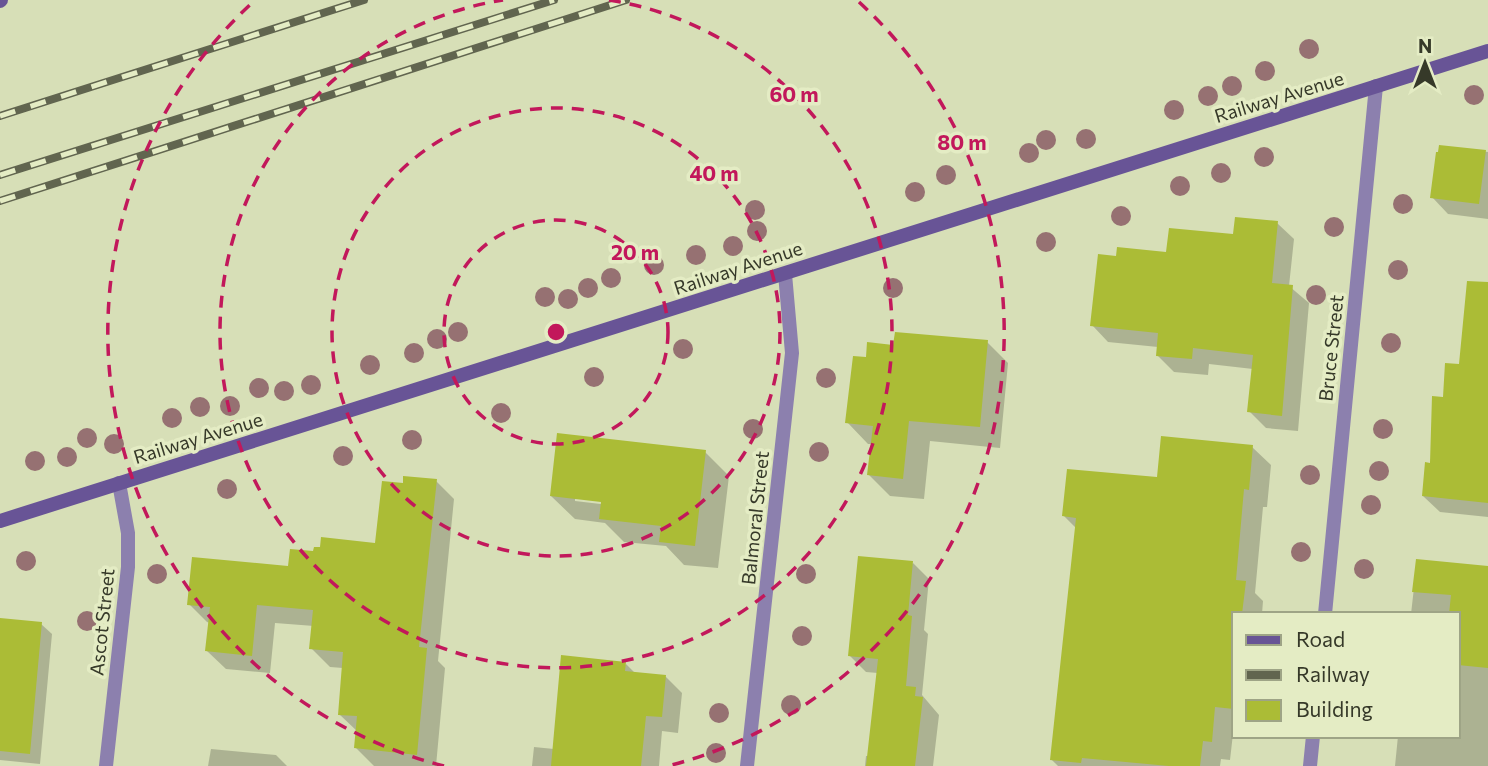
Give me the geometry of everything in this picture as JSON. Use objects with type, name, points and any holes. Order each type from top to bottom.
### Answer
[{"type":"street","name":"Railway Avenue","points":[[0,521],[1488,51]]},
{"type":"street","name":"Bruce Street","points":[[1325,612],[1376,86]]},
{"type":"street","name":"Balmoral Street","points":[[747,766],[792,354],[785,274]]},
{"type":"street","name":"Ascot Street","points":[[106,766],[128,567],[128,533],[119,483]]},
{"type":"street","points":[[1310,766],[1313,738]]},
{"type":"building","points":[[1439,145],[1486,150],[1479,204],[1430,198]]},
{"type":"building","points":[[1235,217],[1278,221],[1272,283],[1293,285],[1282,416],[1247,412],[1253,355],[1193,348],[1192,359],[1156,356],[1158,333],[1090,326],[1098,254],[1116,256],[1117,247],[1166,252],[1169,228],[1233,234]]},
{"type":"building","points":[[1467,281],[1488,282],[1488,503],[1422,496],[1425,462],[1430,463],[1432,396],[1443,397],[1445,363],[1459,364]]},
{"type":"building","points":[[895,332],[988,340],[980,427],[909,421],[903,479],[867,475],[873,426],[845,423],[853,356],[866,357],[867,342],[893,345]]},
{"type":"building","points":[[557,433],[706,450],[695,546],[659,542],[661,526],[599,519],[601,502],[550,496]]},
{"type":"building","points":[[1161,436],[1253,445],[1249,490],[1244,489],[1236,580],[1246,581],[1242,612],[1232,612],[1232,709],[1215,707],[1212,742],[1203,741],[1200,766],[1082,758],[1081,763],[1050,760],[1076,518],[1062,516],[1067,469],[1157,477]]},
{"type":"building","points":[[403,476],[437,479],[419,647],[427,648],[417,755],[354,748],[357,716],[338,715],[343,652],[309,649],[313,610],[257,605],[252,656],[205,651],[210,607],[187,605],[192,557],[288,566],[290,549],[313,551],[314,547],[320,547],[321,537],[375,543],[382,481],[403,483]]},
{"type":"building","points":[[858,556],[913,561],[906,686],[916,687],[915,696],[923,697],[915,766],[866,766],[878,659],[848,656]]},
{"type":"building","points":[[1416,559],[1488,566],[1488,668],[1460,665],[1460,612],[1449,612],[1451,595],[1412,592]]},
{"type":"building","points":[[0,618],[42,622],[30,754],[0,751]]},
{"type":"building","points":[[561,655],[626,662],[625,671],[666,675],[662,717],[646,716],[641,766],[551,766]]},
{"type":"railway","points":[[0,116],[364,0]]},
{"type":"railway","points":[[0,175],[554,0]]},
{"type":"railway","points":[[0,201],[626,0]]}]
